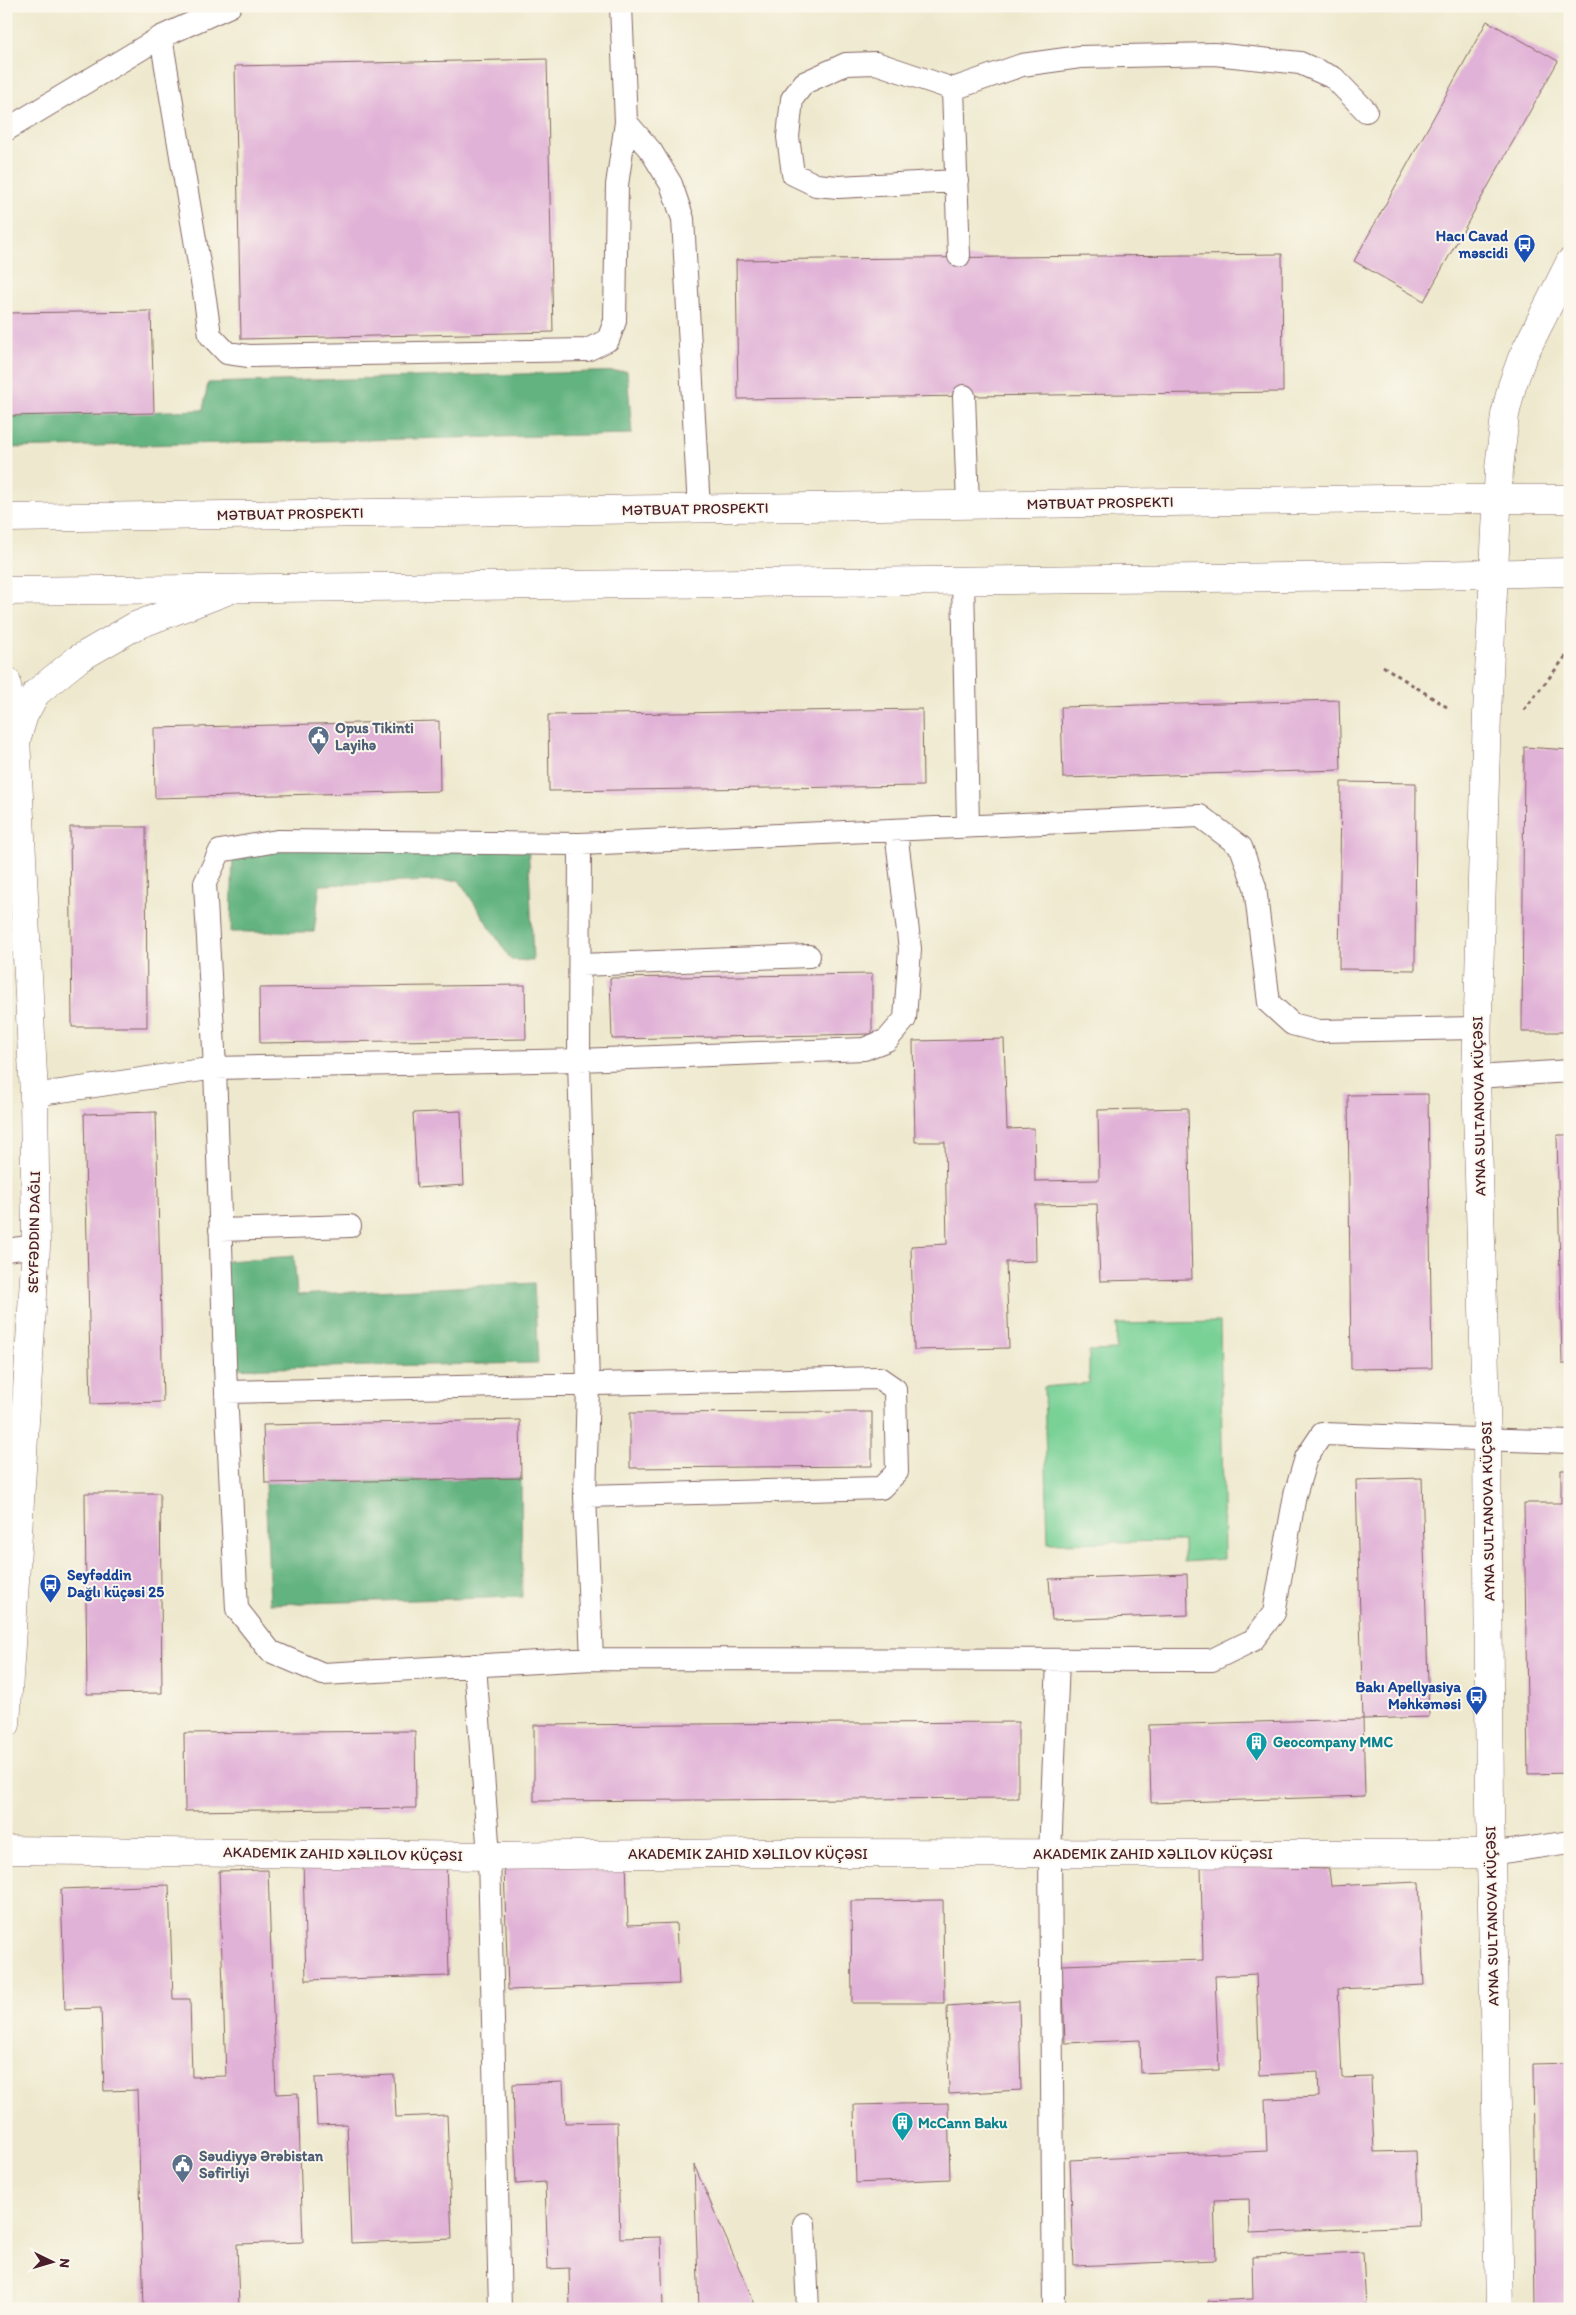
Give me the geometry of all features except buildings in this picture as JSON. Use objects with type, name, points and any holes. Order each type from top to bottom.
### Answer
[{"type":"main road","name":"AYNA SULTANOVA KÜÇƏSI","points":[[1500,2309],[1490,1854],[1487,1439],[1476,1028],[1487,714],[1501,444],[1512,386],[1522,358],[1570,262]]},
{"type":"main road","name":"MƏTBUAT PROSPEKTI","points":[[6,518],[1384,499],[1570,499]]},
{"type":"main road","points":[[6,591],[1384,576],[1570,572]]},
{"type":"main road","points":[[16,738],[24,714],[36,693],[78,659],[135,626],[237,587]]},
{"type":"main road","points":[[6,680],[16,738],[34,1095],[36,1246],[6,1724]]},
{"type":"main road","name":"AKADEMIK ZAHID XƏLILOV KÜÇƏSI","points":[[6,1850],[489,1856],[747,1853],[1490,1854]]},
{"type":"lane","points":[[6,130],[161,37],[230,6]]},
{"type":"lane","points":[[161,37],[206,299],[210,335],[227,353],[249,356],[587,350],[608,340],[615,322],[617,185],[626,122],[621,6]]},
{"type":"lane","points":[[957,181],[838,187],[816,185],[793,174],[788,137],[792,99],[804,83],[846,64],[876,63],[953,89],[1022,65],[1080,57],[1214,54],[1300,63],[1334,78],[1366,111]]},
{"type":"lane","points":[[953,89],[959,256]]},
{"type":"lane","points":[[626,122],[651,151],[671,184],[683,219],[699,508]]},
{"type":"lane","points":[[964,396],[968,505]]},
{"type":"lane","points":[[963,580],[968,826]]},
{"type":"lane","points":[[1476,1028],[1319,1031],[1292,1024],[1269,1003],[1255,887],[1241,847],[1200,816],[580,844],[277,840],[220,851],[205,883],[215,1068],[226,1392],[237,1608],[270,1651],[323,1674],[592,1659],[1212,1660],[1253,1640],[1274,1613],[1295,1494],[1306,1458],[1322,1434],[1570,1442]]},
{"type":"lane","points":[[34,1095],[215,1068],[579,1060],[864,1049],[886,1040],[905,1020],[910,949],[896,831]]},
{"type":"lane","points":[[580,844],[581,965],[579,1060],[588,1385],[585,1496],[592,1659]]},
{"type":"lane","points":[[581,965],[809,956]]},
{"type":"lane","points":[[1476,1077],[1570,1072]]},
{"type":"lane","points":[[220,1230],[350,1226]]},
{"type":"lane","points":[[6,1250],[36,1246]]},
{"type":"lane","points":[[226,1392],[879,1378],[894,1389],[897,1472],[881,1488],[585,1496]]},
{"type":"lane","points":[[1054,2309],[1050,1854],[1058,1661]]},
{"type":"lane","points":[[475,1666],[489,1856],[500,2309]]},
{"type":"lane","points":[[1490,1854],[1570,1842]]},
{"type":"lane","points":[[804,2224],[808,2309]]},
{"type":"path","points":[[1520,715],[1570,651]]},
{"type":"path","points":[[1383,666],[1455,712]]},
{"type":"green space","points":[[627,371],[632,434],[6,448],[6,416],[203,410],[208,383]]},
{"type":"green space","points":[[528,839],[533,961],[511,960],[459,880],[320,885],[314,932],[231,932],[233,847]]},
{"type":"green space","points":[[294,1256],[297,1295],[534,1283],[538,1363],[217,1369],[213,1262]]},
{"type":"green space","points":[[1220,1322],[1224,1559],[1184,1562],[1184,1541],[1048,1543],[1044,1387],[1089,1383],[1089,1351],[1116,1350],[1117,1324]]},
{"type":"green space","points":[[521,1478],[522,1597],[270,1604],[265,1483]]},
{"type":"place","name":"Hacı Cavad məscidi","points":[[1524,264]]},
{"type":"place","name":"Opus Tikinti Layihə","points":[[319,756]]},
{"type":"place","name":"Seyfəddin Dağlı küçəsi 25","points":[[51,1603]]},
{"type":"place","name":"Bakı Apellyasiya Məhkəməsi","points":[[1477,1715]]},
{"type":"place","name":"Geocompany MMC","points":[[1257,1761]]},
{"type":"place","name":"McCann Baku","points":[[902,2142]]},
{"type":"place","name":"Səudiyyə Ərəbistan Səfirliyi","points":[[183,2184]]}]
